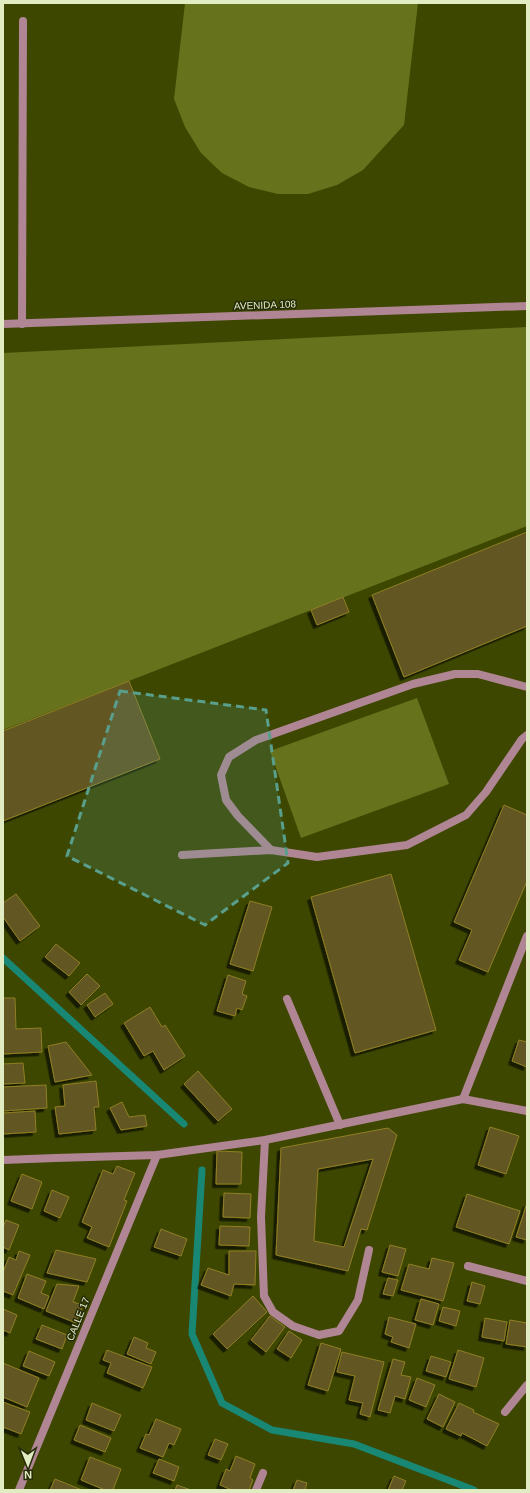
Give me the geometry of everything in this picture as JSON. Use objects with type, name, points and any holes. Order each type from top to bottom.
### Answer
[{"type":"street","points":[[22,324],[23,21]]},
{"type":"street","name":"AVENIDA 108","points":[[3,324],[527,306]]},
{"type":"street","points":[[271,850],[238,816],[226,800],[221,775],[229,757],[256,740],[413,684],[455,674],[478,674],[527,687]]},
{"type":"street","points":[[182,855],[271,850],[316,857],[407,845],[466,815],[486,792],[522,739],[527,735]]},
{"type":"street","points":[[463,1099],[527,936]]},
{"type":"street","points":[[287,999],[340,1125]]},
{"type":"street","points":[[3,1160],[157,1156],[265,1140],[463,1099],[527,1111]]},
{"type":"street","points":[[265,1140],[261,1217],[264,1296],[273,1312],[293,1326],[319,1335],[339,1331],[358,1300],[369,1250]]},
{"type":"street","name":"CALLE 17","points":[[19,1490],[157,1156]]},
{"type":"street","points":[[468,1266],[527,1281]]},
{"type":"street","points":[[505,1412],[527,1384]]},
{"type":"street","points":[[256,1490],[263,1473]]},
{"type":"highlighted area","points":[[120,691],[266,710],[288,863],[205,925],[67,856]]},
{"type":"green space","points":[[185,3],[418,3],[404,125],[363,170],[337,185],[308,194],[278,194],[249,187],[222,173],[201,153],[185,127],[174,99]]},
{"type":"green space","points":[[527,327],[527,526],[3,730],[3,353]]},
{"type":"green space","points":[[417,698],[449,784],[301,838],[270,751]]},
{"type":"building","points":[[527,532],[527,626],[404,677],[372,595]]},
{"type":"building","points":[[343,597],[349,612],[317,625],[311,610]]},
{"type":"building","points":[[129,681],[160,759],[3,821],[3,731]]},
{"type":"building","points":[[504,805],[527,815],[527,881],[488,972],[459,960],[472,930],[454,922]]},
{"type":"building","points":[[391,874],[436,1030],[355,1053],[311,897]]},
{"type":"building","points":[[16,894],[40,926],[20,941],[3,917],[3,903]]},
{"type":"building","points":[[250,901],[272,907],[253,971],[230,964]]},
{"type":"building","points":[[56,944],[80,963],[69,976],[45,957]]},
{"type":"building","points":[[87,974],[100,986],[81,1005],[69,992]]},
{"type":"building","points":[[228,975],[246,981],[242,994],[247,996],[242,1010],[237,1008],[235,1016],[217,1011]]},
{"type":"building","points":[[105,993],[113,1004],[95,1017],[87,1005]]},
{"type":"building","points":[[3,998],[15,998],[16,1029],[41,1028],[42,1052],[3,1054]]},
{"type":"building","points":[[150,1007],[162,1027],[165,1025],[185,1056],[164,1070],[153,1051],[144,1056],[124,1023]]},
{"type":"building","points":[[519,1040],[527,1042],[527,1067],[512,1061]]},
{"type":"building","points":[[66,1042],[92,1075],[55,1082],[48,1046]]},
{"type":"building","points":[[23,1063],[25,1083],[3,1084],[3,1064]]},
{"type":"building","points":[[198,1071],[232,1109],[218,1121],[184,1084]]},
{"type":"building","points":[[96,1081],[99,1107],[94,1107],[96,1130],[59,1134],[55,1107],[65,1106],[63,1085]]},
{"type":"building","points":[[46,1085],[47,1108],[3,1111],[3,1087]]},
{"type":"building","points":[[122,1102],[129,1117],[145,1115],[147,1126],[121,1130],[110,1108]]},
{"type":"building","points":[[35,1111],[36,1132],[3,1134],[3,1113]]},
{"type":"building","points":[[490,1127],[519,1136],[506,1174],[478,1165]]},
{"type":"building","points":[[388,1128],[397,1135],[367,1230],[361,1229],[348,1271],[276,1255],[281,1148]],"holes":[[[373,1159],[344,1247],[314,1241],[318,1169]]]},
{"type":"building","points":[[217,1151],[242,1152],[241,1184],[216,1184]]},
{"type":"building","points":[[117,1166],[135,1173],[124,1200],[127,1201],[109,1247],[87,1238],[92,1227],[82,1222],[103,1170],[113,1174]]},
{"type":"building","points":[[22,1174],[42,1182],[32,1209],[11,1201]]},
{"type":"building","points":[[52,1190],[69,1197],[60,1218],[44,1211]]},
{"type":"building","points":[[224,1193],[251,1194],[250,1218],[223,1217]]},
{"type":"building","points":[[467,1194],[520,1211],[509,1244],[456,1227]]},
{"type":"building","points":[[527,1203],[527,1240],[516,1237]]},
{"type":"building","points":[[6,1220],[19,1225],[9,1250],[3,1247],[3,1227]]},
{"type":"building","points":[[220,1226],[250,1227],[249,1246],[219,1245]]},
{"type":"building","points":[[161,1229],[187,1239],[181,1256],[154,1247]]},
{"type":"building","points":[[390,1245],[406,1249],[398,1276],[382,1272]]},
{"type":"building","points":[[56,1250],[96,1259],[87,1282],[47,1273]]},
{"type":"building","points":[[19,1251],[30,1255],[13,1295],[3,1291],[3,1272],[9,1257],[16,1260]]},
{"type":"building","points":[[229,1251],[256,1251],[255,1285],[234,1284],[231,1296],[201,1285],[208,1268],[229,1275]]},
{"type":"building","points":[[432,1258],[454,1263],[443,1301],[401,1290],[409,1264],[429,1269]]},
{"type":"building","points":[[27,1274],[46,1281],[41,1293],[49,1296],[44,1309],[18,1298]]},
{"type":"building","points":[[388,1278],[398,1280],[393,1296],[383,1294]]},
{"type":"building","points":[[472,1282],[485,1286],[480,1304],[467,1301]]},
{"type":"building","points":[[57,1284],[79,1286],[73,1302],[83,1305],[76,1323],[46,1311]]},
{"type":"building","points":[[253,1296],[267,1312],[227,1349],[213,1334]]},
{"type":"building","points":[[421,1299],[439,1304],[433,1325],[415,1320]]},
{"type":"building","points":[[443,1307],[460,1311],[456,1326],[439,1321]]},
{"type":"building","points":[[3,1309],[17,1315],[10,1333],[3,1330]]},
{"type":"building","points":[[270,1316],[285,1327],[266,1352],[251,1340]]},
{"type":"building","points":[[389,1317],[416,1324],[409,1348],[391,1342],[393,1337],[385,1334]]},
{"type":"building","points":[[485,1318],[507,1322],[504,1341],[482,1337]]},
{"type":"building","points":[[510,1320],[527,1323],[527,1347],[506,1344]]},
{"type":"building","points":[[42,1325],[67,1335],[62,1349],[36,1339]]},
{"type":"building","points":[[289,1331],[302,1340],[291,1358],[277,1349]]},
{"type":"building","points":[[134,1337],[148,1343],[146,1348],[156,1352],[151,1364],[127,1354]]},
{"type":"building","points":[[321,1343],[341,1349],[328,1391],[308,1385]]},
{"type":"building","points":[[107,1350],[152,1367],[143,1388],[107,1373],[111,1363],[103,1360]]},
{"type":"building","points":[[458,1350],[484,1358],[476,1387],[449,1379]]},
{"type":"building","points":[[29,1351],[55,1362],[49,1376],[23,1366]]},
{"type":"building","points":[[342,1352],[384,1362],[370,1417],[360,1414],[363,1403],[349,1400],[355,1376],[337,1372]]},
{"type":"building","points":[[431,1356],[451,1362],[446,1377],[426,1371]]},
{"type":"building","points":[[393,1359],[405,1362],[401,1375],[411,1377],[405,1399],[395,1396],[390,1413],[378,1410]]},
{"type":"building","points":[[3,1363],[39,1378],[27,1407],[3,1397]]},
{"type":"building","points":[[417,1378],[435,1385],[426,1407],[409,1400]]},
{"type":"building","points":[[439,1394],[455,1402],[443,1427],[427,1419]]},
{"type":"building","points":[[3,1402],[30,1412],[21,1434],[3,1427]]},
{"type":"building","points":[[92,1403],[121,1415],[114,1431],[86,1420]]},
{"type":"building","points":[[459,1403],[474,1410],[473,1412],[499,1424],[487,1446],[462,1433],[461,1436],[446,1429]]},
{"type":"building","points":[[156,1419],[181,1429],[174,1445],[169,1443],[163,1457],[140,1448],[146,1434],[149,1435]]},
{"type":"building","points":[[80,1425],[111,1438],[105,1452],[74,1440]]},
{"type":"building","points":[[215,1439],[228,1444],[221,1460],[208,1455]]},
{"type":"building","points":[[236,1456],[255,1464],[250,1478],[253,1480],[249,1490],[232,1490],[220,1485],[226,1469],[230,1471]]},
{"type":"building","points":[[90,1457],[121,1469],[113,1490],[105,1490],[81,1480]]},
{"type":"building","points":[[159,1459],[179,1467],[174,1481],[153,1473]]},
{"type":"building","points":[[394,1476],[406,1481],[402,1490],[388,1490]]},
{"type":"building","points":[[55,1479],[82,1490],[50,1490]]},
{"type":"building","points":[[297,1480],[307,1483],[305,1490],[293,1490]]},
{"type":"building","points":[[177,1485],[191,1490],[175,1490]]},
{"type":"waterway","points":[[3,958],[184,1124]]},
{"type":"waterway","points":[[202,1170],[192,1334],[222,1403],[272,1430],[354,1444],[474,1490]]}]
